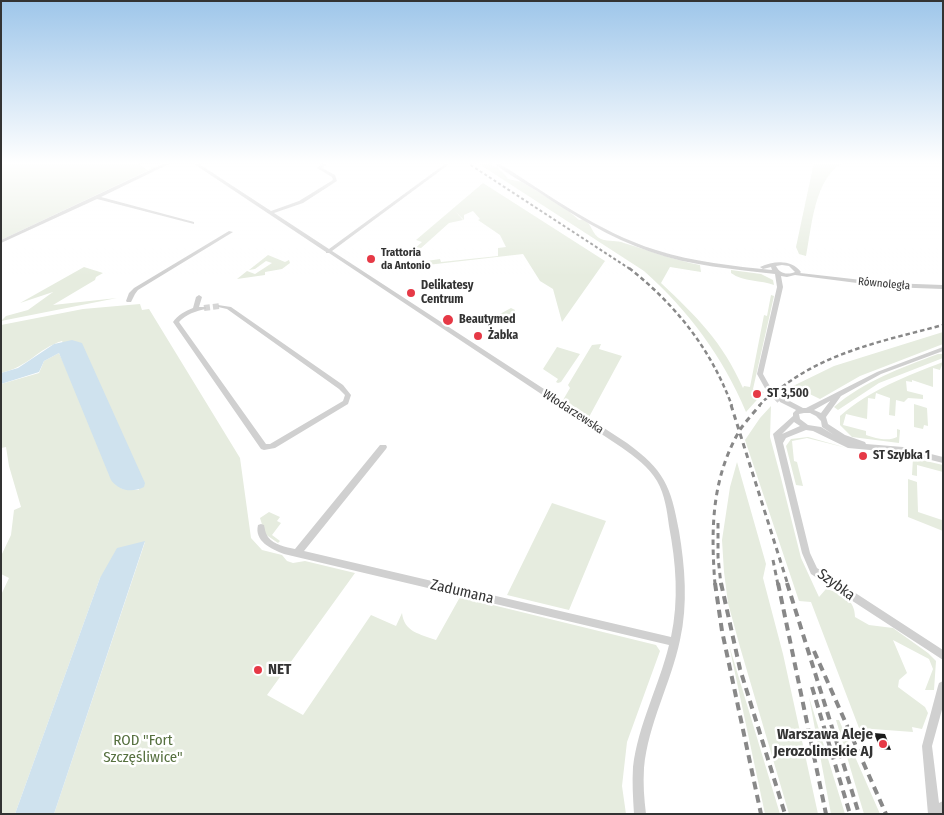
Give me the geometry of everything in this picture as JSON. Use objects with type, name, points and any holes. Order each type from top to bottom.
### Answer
[{"type":"street","points":[[1,242],[90,200]]},
{"type":"street","points":[[107,200],[192,223]]},
{"type":"street","name":"Włodarzewska","points":[[251,200],[624,445],[654,468],[667,491],[680,562],[682,593],[675,642],[641,747],[637,787],[640,814]]},
{"type":"street","points":[[270,213],[304,200]]},
{"type":"street","points":[[328,252],[397,200]]},
{"type":"street","points":[[557,200],[601,227],[637,245],[688,260],[746,269],[794,273]]},
{"type":"street","points":[[129,300],[136,289],[231,232]]},
{"type":"street","points":[[776,271],[783,264],[794,273]]},
{"type":"street","points":[[769,390],[760,374],[780,287],[776,271]]},
{"type":"street","points":[[780,287],[794,273]]},
{"type":"street","name":"Równoległa","points":[[794,273],[901,286],[943,286]]},
{"type":"street","points":[[196,309],[198,297]]},
{"type":"street","points":[[204,308],[196,309],[178,318],[176,322],[264,447],[272,446],[346,402],[348,395],[341,387],[230,308],[220,306]]},
{"type":"street","points":[[779,444],[778,431],[800,413],[828,398],[838,396],[880,373],[943,349]]},
{"type":"street","points":[[822,417],[838,396]]},
{"type":"street","points":[[781,400],[800,413],[822,417]]},
{"type":"street","points":[[800,413],[806,427]]},
{"type":"street","points":[[822,417],[825,425],[842,436],[867,446],[906,450],[943,460]]},
{"type":"street","points":[[816,429],[825,425]]},
{"type":"street","points":[[779,444],[782,436],[806,427],[816,429],[848,445],[864,448],[867,446]]},
{"type":"street","name":"Szybka","points":[[779,444],[806,553],[814,571],[943,656]]},
{"type":"street","points":[[297,553],[383,448]]},
{"type":"street","name":"Zadumana","points":[[261,527],[261,534],[268,543],[297,553],[675,642]]},
{"type":"street","points":[[937,810],[927,746],[943,686]]},
{"type":"green space","points":[[1,200],[86,200],[1,240]]},
{"type":"green space","points":[[463,200],[510,200],[605,261],[562,322],[553,289],[540,281],[523,254],[401,268],[413,263],[440,259],[441,262],[498,256],[498,248],[506,247],[500,235],[478,220],[480,219],[473,211],[464,215],[464,220],[455,211],[463,220],[449,223],[420,249],[412,251],[422,242],[416,240]]},
{"type":"green space","points":[[535,200],[552,200],[579,220],[584,219],[601,239],[621,242],[700,265],[701,272],[670,267],[661,283],[708,331],[735,371],[743,388],[744,386],[750,387],[764,315],[767,316],[771,295],[774,296],[753,389],[764,392],[746,412],[727,372],[690,318],[644,271]]},
{"type":"green space","points":[[806,200],[817,200],[806,256],[799,254],[796,247]]},
{"type":"green space","points":[[268,255],[285,262],[289,260],[290,263],[282,269],[265,272],[265,275],[237,279],[247,271],[255,274],[272,263],[266,261],[255,269],[249,270]]},
{"type":"green space","points":[[84,267],[103,273],[96,277],[95,280],[53,305],[117,298],[1,321],[6,316],[28,310],[53,292],[20,303]]},
{"type":"green space","points":[[731,270],[761,274],[773,280],[774,285],[741,278],[731,273]]},
{"type":"green space","name":"ROD \"Fort Szczęśliwice\"","points":[[140,304],[142,310],[149,309],[240,458],[251,538],[262,550],[282,555],[287,561],[293,563],[305,561],[355,573],[267,695],[303,715],[371,615],[396,626],[402,613],[403,619],[409,628],[436,640],[460,597],[656,645],[660,651],[627,742],[622,786],[626,814],[54,814],[145,542],[100,578],[15,814],[1,814],[1,595],[9,578],[1,574],[1,556],[11,535],[14,510],[21,507],[9,466],[6,447],[1,448],[1,384],[39,373],[44,361],[59,353],[122,489],[139,490],[62,341],[46,348],[19,366],[1,373],[1,325],[83,309]]},
{"type":"green space","points":[[511,308],[515,310],[511,325],[496,325],[487,321]]},
{"type":"green space","points":[[943,332],[943,344],[860,376],[820,399],[793,386],[834,366]]},
{"type":"green space","points":[[601,344],[599,349],[622,356],[589,417],[563,400],[570,388],[568,385],[592,345]]},
{"type":"green space","points":[[557,347],[580,354],[561,382],[558,383],[556,382],[558,379],[543,369]]},
{"type":"green space","points":[[938,354],[943,354],[943,358],[879,383],[838,410],[834,407],[870,382]]},
{"type":"green space","points":[[943,362],[940,370],[933,368],[933,387],[912,380],[912,382],[906,381],[907,391],[923,395],[923,399],[908,398],[904,402],[896,400],[895,416],[889,415],[890,398],[876,393],[875,399],[868,398],[867,419],[846,414],[843,425],[866,431],[866,435],[890,439],[897,437],[897,429],[900,430],[899,443],[852,437],[840,425],[840,416],[876,391],[902,378]]},
{"type":"green space","points":[[914,404],[927,408],[928,426],[924,425],[923,429],[914,427]]},
{"type":"green space","points":[[771,406],[770,437],[801,558],[819,597],[826,589],[842,595],[853,606],[855,617],[869,625],[893,628],[936,661],[934,690],[925,690],[933,669],[929,659],[893,640],[907,673],[899,680],[898,687],[925,707],[928,713],[922,729],[912,727],[913,732],[859,728],[811,602],[799,601],[745,440]]},
{"type":"green space","points":[[808,437],[847,448],[807,438],[792,441],[794,461],[797,462],[803,486],[796,485],[786,446],[791,439]]},
{"type":"green space","points":[[913,458],[943,465],[943,472],[917,465],[917,476],[912,475]]},
{"type":"green space","points":[[737,462],[766,564],[763,578],[783,654],[818,814],[789,814],[728,603],[722,540],[730,487]]},
{"type":"green space","points":[[908,479],[917,482],[918,512],[942,520],[943,531],[908,517]]},
{"type":"green space","points":[[552,503],[606,521],[569,610],[507,595]]},
{"type":"green space","points":[[269,512],[280,517],[277,521],[281,523],[272,535],[280,541],[278,543],[265,534],[260,518]]},
{"type":"green space","points":[[729,645],[780,814],[765,814]]},
{"type":"green space","points":[[809,697],[845,814],[831,814]]},
{"type":"green space","points":[[836,720],[839,720],[880,814],[864,814]]},
{"type":"water","points":[[72,340],[82,343],[145,483],[144,487],[126,490],[118,487],[111,480],[59,353],[44,361],[39,372],[1,384],[1,373],[18,368],[54,344]]},
{"type":"water","points":[[145,541],[54,814],[15,814],[100,578],[117,548]]},
{"type":"building","name":"Warszawa Aleje Jerozolimskie AJ","points":[[874,733],[885,734],[891,750],[880,749]]},
{"type":"tunnel","points":[[204,308],[220,306]]},
{"type":"tunnel","points":[[769,390],[780,401]]},
{"type":"railway","points":[[524,200],[630,269]]},
{"type":"railway","points":[[629,268],[677,313],[703,347],[732,406]]},
{"type":"railway","points":[[759,406],[764,400],[819,364],[859,348],[943,325]]},
{"type":"railway","points":[[731,405],[739,431]]},
{"type":"railway","points":[[739,431],[760,405]]},
{"type":"railway","points":[[715,585],[713,546],[715,508],[722,471],[728,453],[739,431]]},
{"type":"railway","points":[[739,431],[788,585]]},
{"type":"railway","points":[[718,523],[718,557],[721,585]]},
{"type":"railway","points":[[773,560],[778,585]]},
{"type":"railway","points":[[715,583],[722,631],[761,814]]},
{"type":"railway","points":[[721,583],[740,669],[785,814]]},
{"type":"railway","points":[[778,583],[826,814]]},
{"type":"railway","points":[[787,583],[859,814]]},
{"type":"railway","points":[[814,651],[886,814]]},
{"type":"railway","points":[[812,687],[850,814]]},
{"type":"place","name":"Trattoria da Antonio","points":[[371,259]]},
{"type":"place","name":"Delikatesy Centrum","points":[[411,293]]},
{"type":"place","name":"Beautymed","points":[[448,320]]},
{"type":"place","name":"Żabka","points":[[478,336]]},
{"type":"place","name":"ST 3,500","points":[[757,394]]},
{"type":"place","name":"ST Szybka 1","points":[[863,456]]},
{"type":"place","name":"NET","points":[[258,670]]},
{"type":"place","name":"Warszawa Aleje Jerozolimskie AJ","points":[[883,744]]}]
